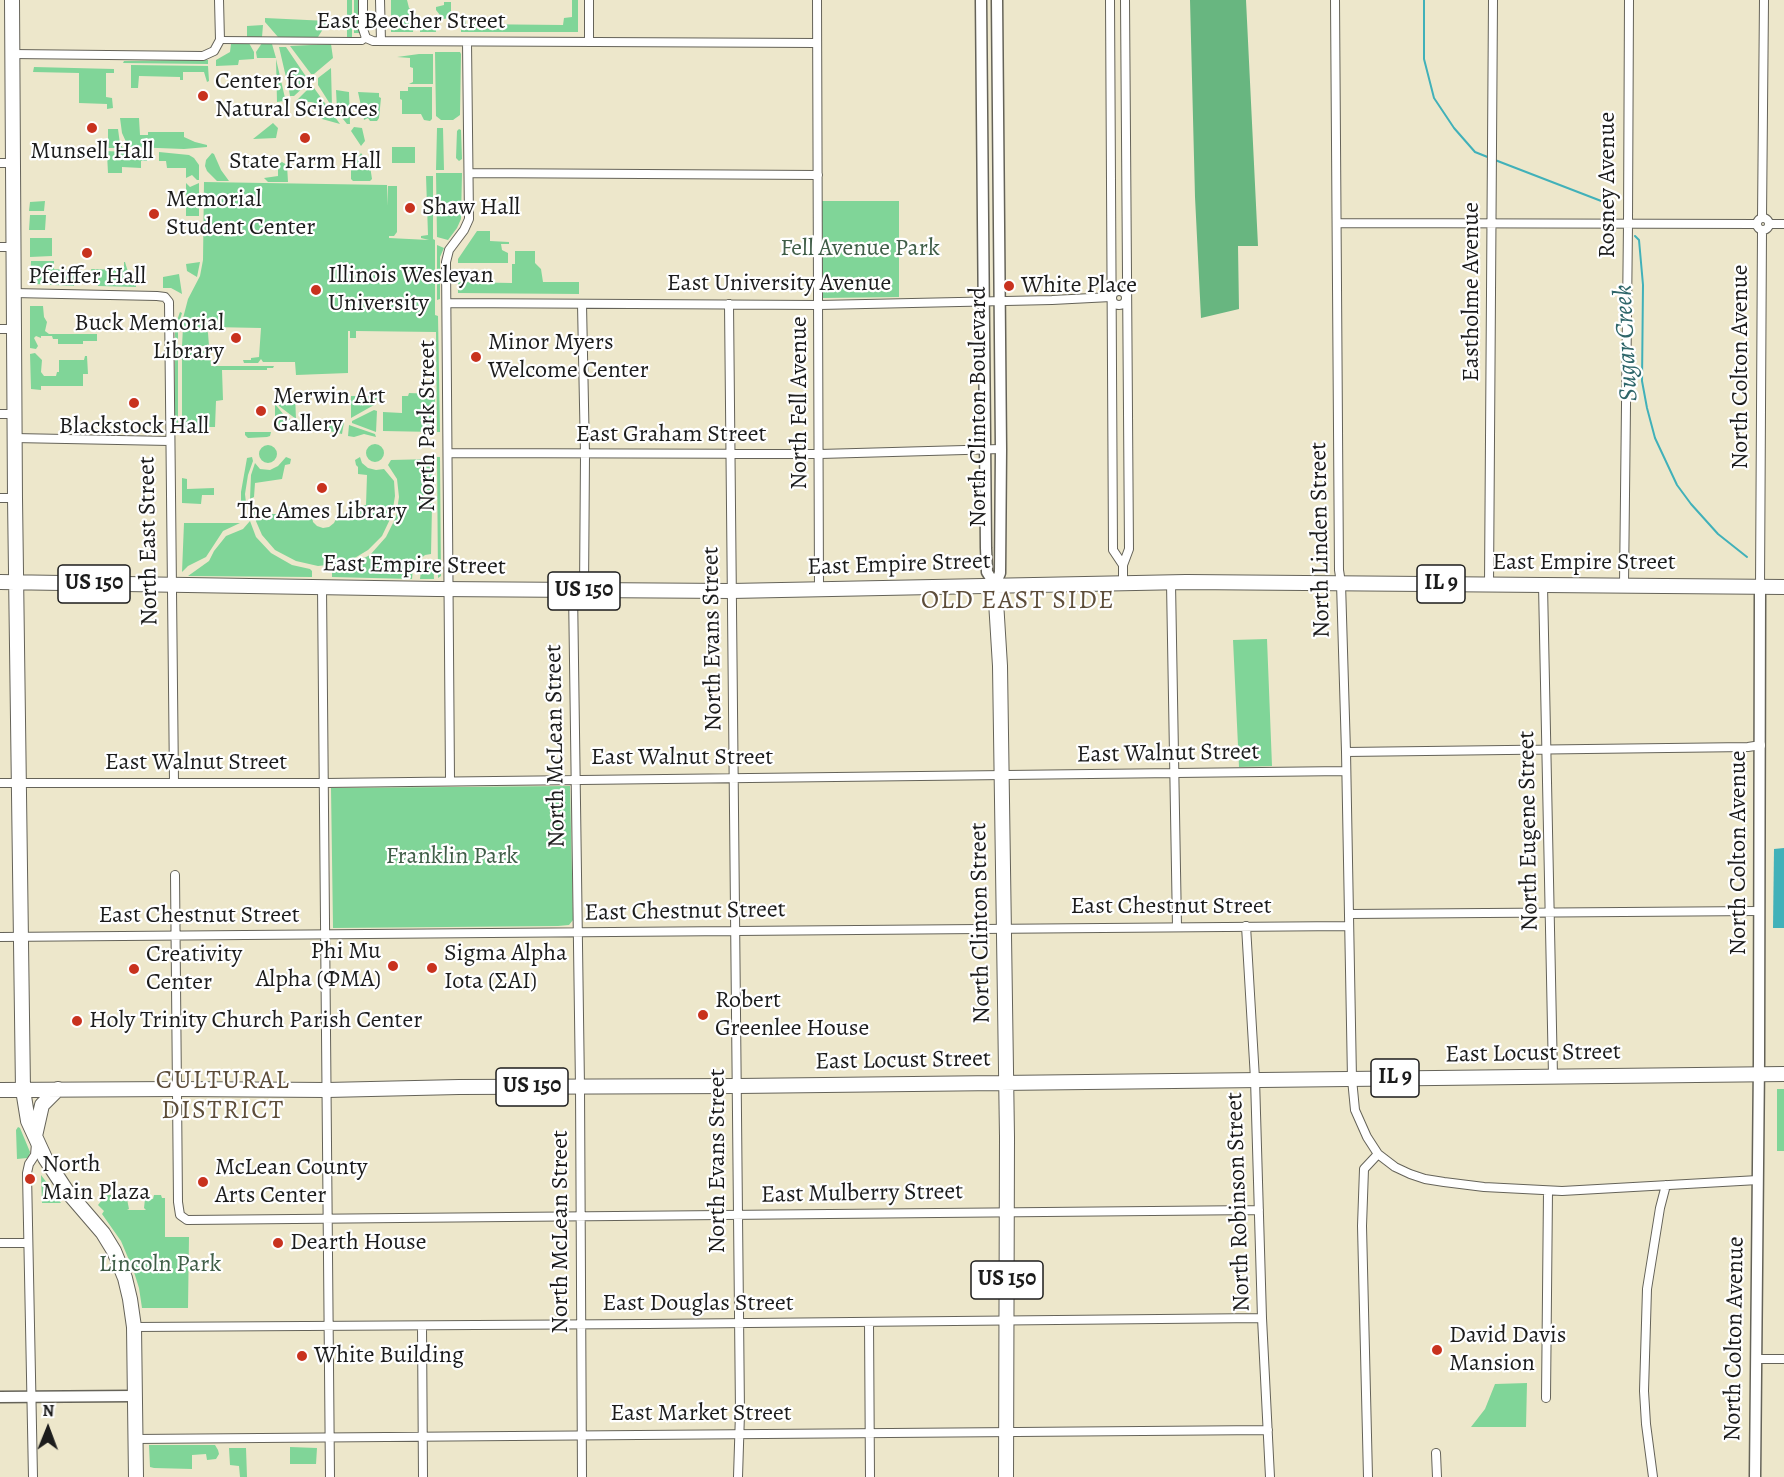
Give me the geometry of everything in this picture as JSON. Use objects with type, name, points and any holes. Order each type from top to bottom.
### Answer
[{"type":"main road","points":[[12,0],[12,54],[6,163],[7,247],[14,293],[7,329],[7,414],[14,438],[23,1090],[27,1117],[51,1168],[66,1190],[98,1226],[122,1269],[134,1327],[135,1477]]},
{"type":"main road","name":"US 150","points":[[0,582],[16,582]]},
{"type":"main road","name":"East Empire Street","points":[[16,582],[731,591],[1123,583],[1784,587]]},
{"type":"main road","name":"North Clinton Street","points":[[995,585],[1000,666],[1006,1082],[1006,1477]]},
{"type":"main road","name":"East Locust Street","points":[[23,1090],[327,1090],[1784,1074]]},
{"type":"main road","points":[[36,1138],[42,1105],[58,1089]]},
{"type":"main road","name":"US 150","points":[[0,1090],[23,1090]]},
{"type":"street","points":[[12,54],[203,56],[214,51],[220,40],[219,0]]},
{"type":"street","points":[[363,0],[363,29],[366,38]]},
{"type":"street","points":[[380,0],[381,41]]},
{"type":"street","points":[[589,0],[589,42]]},
{"type":"street","name":"North Fell Avenue","points":[[817,0],[819,590]]},
{"type":"street","name":"North Clinton Boulevard","points":[[981,0],[984,450],[987,572],[995,585]]},
{"type":"street","name":"North Clinton Boulevard","points":[[995,585],[1000,573],[1001,449],[997,0]]},
{"type":"street","points":[[1110,0],[1113,550],[1123,565]]},
{"type":"street","points":[[1123,583],[1123,565],[1129,549],[1125,0]]},
{"type":"street","name":"North Linden Street","points":[[1335,0],[1339,570],[1346,752],[1352,1079],[1355,1110],[1367,1137],[1378,1154]]},
{"type":"street","name":"Eastholme Avenue","points":[[1489,584],[1493,0]]},
{"type":"street","name":"Rosney Avenue","points":[[1624,585],[1629,0]]},
{"type":"street","name":"North Colton Avenue","points":[[1755,1477],[1764,0]]},
{"type":"street","name":"East Beecher Street","points":[[220,40],[362,41],[366,38],[373,41],[817,43]]},
{"type":"street","name":"North Park Street","points":[[450,780],[446,256],[469,219],[467,42]]},
{"type":"street","points":[[981,43],[998,43]]},
{"type":"street","points":[[1110,74],[1125,74]]},
{"type":"street","points":[[1111,114],[1125,114]]},
{"type":"street","points":[[469,173],[818,175]]},
{"type":"street","points":[[982,174],[999,174]]},
{"type":"street","points":[[1337,223],[1784,224]]},
{"type":"street","name":"North East Street","points":[[14,293],[157,296],[168,299],[174,783]]},
{"type":"street","points":[[1111,297],[1117,304],[1122,304],[1127,298]]},
{"type":"street","name":"East University Avenue","points":[[447,303],[819,305],[1111,297]]},
{"type":"street","name":"North McLean Street","points":[[582,304],[585,455],[579,590],[576,779],[582,1477]]},
{"type":"street","name":"North Evans Street","points":[[729,304],[738,1086],[738,1477]]},
{"type":"street","points":[[1112,433],[1128,433]]},
{"type":"street","points":[[14,438],[170,441]]},
{"type":"street","name":"East Graham Street","points":[[448,453],[820,454],[1001,449]]},
{"type":"street","points":[[0,498],[15,498]]},
{"type":"street","points":[[1171,583],[1177,927]]},
{"type":"street","name":"North Eugene Street","points":[[1543,585],[1551,912],[1552,1076]]},
{"type":"street","points":[[322,587],[330,1477]]},
{"type":"street","points":[[1346,752],[1761,745]]},
{"type":"street","name":"East Walnut Street","points":[[0,783],[325,783],[1346,771]]},
{"type":"street","points":[[175,875],[176,1089]]},
{"type":"street","points":[[1349,914],[1760,910]]},
{"type":"street","name":"North Robinson Street","points":[[1246,926],[1255,1079],[1262,1318],[1270,1477]]},
{"type":"street","name":"East Chestnut Street","points":[[0,938],[1348,926]]},
{"type":"street","name":"East Mulberry Street","points":[[176,1089],[178,1202],[180,1215],[184,1219],[195,1221],[1258,1210]]},
{"type":"street","points":[[33,1477],[27,1173],[29,1164],[35,1155],[36,1138]]},
{"type":"street","points":[[1368,1477],[1362,1215],[1364,1169],[1378,1154],[1395,1167],[1425,1179],[1484,1187],[1587,1191],[1758,1180]]},
{"type":"street","points":[[1653,1477],[1644,1391],[1646,1301],[1666,1185]]},
{"type":"street","points":[[1546,1398],[1548,1191]]},
{"type":"street","points":[[0,1243],[28,1243]]},
{"type":"street","name":"East Douglas Street","points":[[134,1327],[1262,1318]]},
{"type":"street","points":[[869,1322],[870,1477]]},
{"type":"street","points":[[423,1326],[423,1477]]},
{"type":"street","points":[[1756,1359],[1784,1359]]},
{"type":"street","points":[[0,1397],[134,1396]]},
{"type":"street","name":"East Market Street","points":[[135,1439],[1268,1430]]},
{"type":"street","points":[[1436,1453],[1437,1477]]},
{"type":"green space","points":[[347,0],[352,0],[352,38],[347,38]]},
{"type":"green space","points":[[354,0],[359,0],[359,33],[354,33]]},
{"type":"green space","points":[[391,0],[407,0],[409,8],[416,14],[412,22],[414,22],[413,32],[391,32]]},
{"type":"green space","points":[[572,0],[578,0],[578,32],[461,32],[461,21],[465,17],[466,24],[563,25],[564,18],[572,17]]},
{"type":"green space","points":[[1190,0],[1246,0],[1258,246],[1238,246],[1239,309],[1201,318],[1195,197]]},
{"type":"green space","points":[[444,2],[451,2],[451,18],[443,19],[436,10],[436,7],[444,5]]},
{"type":"green space","points":[[265,18],[328,21],[318,37],[278,37],[265,22]]},
{"type":"green space","points":[[429,18],[435,22],[436,32],[420,32],[420,22]]},
{"type":"green space","points":[[263,25],[262,37],[247,37],[247,26]]},
{"type":"green space","points":[[249,43],[254,52],[254,59],[239,60],[238,65],[216,66],[216,60],[230,52],[231,44]]},
{"type":"green space","points":[[262,43],[272,44],[276,58],[257,58],[256,52]]},
{"type":"green space","points":[[331,44],[333,58],[314,74],[311,74],[290,46]]},
{"type":"green space","points":[[279,47],[286,47],[307,78],[307,84],[294,96],[290,96]]},
{"type":"green space","points":[[435,52],[460,52],[461,54],[460,115],[453,120],[441,120],[436,116]]},
{"type":"green space","points":[[433,54],[433,84],[409,84],[413,82],[410,58],[397,57]]},
{"type":"green space","points":[[276,59],[285,98],[284,101],[277,102]]},
{"type":"green space","points":[[208,60],[208,64],[123,63],[124,61]]},
{"type":"green space","points":[[131,65],[208,66],[209,81],[207,82],[204,72],[183,72],[183,80],[180,80],[180,77],[139,76],[138,88],[131,88]]},
{"type":"green space","points":[[34,67],[114,69],[114,73],[106,73],[106,97],[112,98],[113,108],[107,109],[107,104],[79,103],[79,73],[33,72]]},
{"type":"green space","points":[[331,68],[332,107],[318,85],[318,78]]},
{"type":"green space","points":[[310,87],[314,88],[340,124],[322,119],[314,103],[295,102]]},
{"type":"green space","points":[[408,87],[432,87],[432,119],[430,121],[424,120],[421,114],[402,114],[400,91],[408,91]]},
{"type":"green space","points":[[336,90],[349,92],[350,124],[347,124],[339,114]]},
{"type":"green space","points":[[358,92],[379,93],[381,98],[377,121],[370,121],[368,118],[364,120]]},
{"type":"green space","points":[[120,118],[139,118],[140,135],[148,135],[148,132],[184,132],[184,137],[207,145],[207,147],[184,149],[131,147],[122,133]]},
{"type":"green space","points":[[273,123],[278,128],[276,138],[253,139]]},
{"type":"green space","points":[[354,127],[362,128],[365,141],[361,146],[351,131]]},
{"type":"green space","points":[[437,128],[443,128],[444,170],[436,170]]},
{"type":"green space","points":[[108,129],[118,129],[120,144],[123,148],[106,148]]},
{"type":"green space","points":[[459,129],[461,130],[462,159],[459,161],[456,158]]},
{"type":"green space","points":[[392,147],[415,147],[415,163],[392,163]]},
{"type":"green space","points":[[106,151],[147,153],[147,161],[141,161],[141,168],[122,167],[122,173],[108,173]]},
{"type":"green space","points":[[159,152],[189,155],[194,158],[199,165],[199,180],[192,175],[186,178],[186,168],[167,168],[166,161],[159,161]]},
{"type":"green space","points":[[212,153],[229,181],[217,181],[207,171],[206,160]]},
{"type":"green space","points":[[361,153],[370,166],[372,179],[370,181],[351,179],[351,169]]},
{"type":"green space","points":[[282,162],[287,165],[288,182],[268,182],[264,178],[278,176],[278,164]]},
{"type":"green space","points":[[436,173],[462,173],[461,219],[448,240],[437,237]]},
{"type":"green space","points":[[426,176],[433,176],[435,315],[438,316],[440,432],[437,432],[436,332],[356,331],[356,338],[350,338],[350,331],[348,331],[348,373],[296,375],[295,362],[263,362],[261,359],[258,363],[244,363],[243,360],[259,357],[261,328],[205,327],[209,346],[182,346],[183,327],[181,326],[188,299],[200,276],[203,260],[204,182],[387,185],[388,206],[388,186],[397,186],[397,232],[389,238],[429,240],[421,238],[421,236],[428,235]]},
{"type":"green space","points":[[186,183],[190,187],[199,183],[199,216],[186,216]]},
{"type":"green space","points":[[45,201],[44,211],[29,211],[30,202]]},
{"type":"green space","name":"Fell Avenue Park","points":[[821,201],[899,201],[899,297],[822,298]]},
{"type":"green space","points":[[30,215],[46,215],[45,230],[29,230]]},
{"type":"green space","points":[[477,231],[490,231],[490,241],[509,242],[509,244],[501,244],[502,250],[508,253],[508,263],[458,263],[458,259]]},
{"type":"green space","points":[[30,238],[52,238],[52,256],[30,257]]},
{"type":"green space","points":[[437,245],[444,248],[440,257],[440,299],[437,300]]},
{"type":"green space","points":[[515,251],[535,251],[535,263],[541,269],[543,282],[579,282],[579,294],[458,293],[458,282],[512,283]]},
{"type":"green space","points":[[31,261],[54,261],[54,269],[81,271],[75,277],[74,286],[36,284],[30,281]]},
{"type":"green space","points":[[124,262],[128,272],[136,276],[136,287],[98,286],[97,277],[91,269],[121,270],[124,268]]},
{"type":"green space","points":[[200,262],[197,277],[187,271],[186,264]]},
{"type":"green space","points":[[179,274],[182,294],[171,288],[163,288],[163,277]]},
{"type":"green space","points":[[30,306],[43,306],[47,322],[45,331],[49,334],[97,334],[97,341],[83,341],[83,344],[58,344],[58,339],[53,339],[52,336],[41,336],[41,338],[36,336],[34,338],[38,346],[36,349],[30,348]]},
{"type":"green space","points":[[180,312],[182,313],[178,326],[178,428],[175,428],[175,326]]},
{"type":"green space","points":[[182,351],[210,351],[211,366],[274,366],[267,370],[222,370],[223,400],[216,401],[215,427],[182,427]]},
{"type":"green space","points":[[35,353],[42,360],[41,372],[44,376],[56,376],[59,372],[59,360],[84,360],[87,356],[88,374],[83,374],[83,386],[41,386],[41,390],[31,389],[30,354]]},
{"type":"green space","points":[[409,393],[435,394],[435,432],[383,431],[383,412],[402,413],[402,396],[408,396]]},
{"type":"green space","points":[[275,394],[295,394],[296,419],[279,406]]},
{"type":"green space","points":[[351,396],[377,396],[377,398],[374,405],[351,418]]},
{"type":"green space","points":[[275,404],[284,415],[296,423],[282,430],[275,430]]},
{"type":"green space","points":[[374,410],[377,411],[376,432],[352,423],[352,421]]},
{"type":"green space","points":[[319,422],[319,430],[301,433],[299,424]]},
{"type":"green space","points":[[325,422],[344,422],[342,434],[325,430]]},
{"type":"green space","points":[[349,425],[375,434],[376,437],[364,434],[348,436]]},
{"type":"green space","points":[[245,432],[271,432],[267,437],[248,438]]},
{"type":"green space","points":[[375,444],[381,447],[384,453],[381,459],[375,462],[369,459],[366,453],[369,447]]},
{"type":"green space","points":[[268,445],[274,448],[277,454],[274,460],[268,463],[262,460],[259,454],[262,448]]},
{"type":"green space","points":[[252,457],[245,494],[246,503],[244,504],[241,502],[241,492],[247,458]]},
{"type":"green space","points":[[286,457],[291,459],[290,464],[285,465],[282,479],[255,483],[254,497],[250,499],[251,475],[255,463],[260,469],[270,470],[278,466]]},
{"type":"green space","points":[[360,457],[362,463],[368,468],[384,469],[394,481],[395,496],[392,515],[382,536],[368,550],[348,562],[336,564],[318,566],[296,561],[275,550],[262,535],[252,512],[263,511],[279,514],[287,507],[295,508],[295,515],[312,516],[313,522],[323,528],[334,523],[338,515],[358,514],[358,506],[366,505],[367,475],[358,474],[355,460]]},
{"type":"green space","points":[[437,457],[440,457],[441,576],[438,578]]},
{"type":"green space","points":[[433,459],[431,554],[425,555],[418,561],[413,569],[412,579],[332,577],[332,569],[348,566],[370,555],[386,537],[396,517],[399,497],[397,479],[388,465],[391,460]]},
{"type":"green space","points":[[182,478],[187,479],[187,489],[214,488],[214,495],[202,495],[201,504],[182,503]]},
{"type":"green space","points":[[250,521],[256,537],[271,553],[292,565],[310,569],[312,577],[188,576],[209,561],[226,536],[243,529]]},
{"type":"green space","points":[[184,523],[240,523],[223,531],[206,557],[188,566],[182,572]]},
{"type":"green space","points":[[433,561],[434,579],[420,579],[421,571],[426,564]]},
{"type":"green space","points":[[1267,639],[1272,766],[1239,767],[1233,640]]},
{"type":"green space","name":"Franklin Park","points":[[570,786],[573,920],[569,925],[333,928],[331,788]]},
{"type":"green space","points":[[1777,1089],[1784,1089],[1784,1151],[1777,1151]]},
{"type":"green space","points":[[18,1127],[30,1152],[27,1158],[17,1159],[16,1130]]},
{"type":"green space","points":[[41,1175],[50,1187],[61,1203],[42,1203]]},
{"type":"green space","name":"Lincoln Park","points":[[106,1195],[119,1195],[119,1199],[127,1199],[129,1209],[127,1210],[146,1210],[144,1208],[145,1199],[153,1199],[154,1195],[161,1195],[165,1198],[165,1237],[189,1237],[188,1308],[142,1308],[134,1272],[121,1241],[102,1214],[104,1211],[98,1205]]},
{"type":"green space","points":[[1527,1383],[1526,1427],[1471,1427],[1485,1409],[1495,1384]]},
{"type":"green space","points":[[149,1445],[215,1445],[219,1454],[216,1459],[207,1460],[206,1454],[192,1455],[192,1469],[154,1468],[150,1467]]},
{"type":"green space","points":[[290,1447],[317,1448],[316,1464],[290,1464]]},
{"type":"green space","points":[[229,1448],[246,1448],[247,1477],[240,1477],[239,1466],[230,1465]]},
{"type":"water","points":[[1784,848],[1784,928],[1773,928],[1774,849]]},
{"type":"waterway","name":"Sugar Creek","points":[[1424,0],[1424,59],[1434,98],[1454,128],[1475,152],[1490,158]]},
{"type":"waterway","name":"Sugar Creek","points":[[1495,160],[1609,204],[1611,207]]},
{"type":"waterway","name":"Sugar Creek","points":[[1635,236],[1639,240],[1643,285],[1642,381],[1655,438],[1677,485],[1691,504],[1718,534],[1747,557]]},
{"type":"place","name":"Center for Natural Sciences","points":[[203,96]]},
{"type":"place","name":"Munsell Hall","points":[[92,128]]},
{"type":"place","name":"State Farm Hall","points":[[305,138]]},
{"type":"place","name":"Shaw Hall","points":[[410,208]]},
{"type":"place","name":"Memorial Student Center","points":[[154,214]]},
{"type":"place","name":"Pfeiffer Hall","points":[[87,253]]},
{"type":"place","name":"White Place","points":[[1009,286]]},
{"type":"place","name":"Illinois Wesleyan University","points":[[316,290]]},
{"type":"place","name":"Buck Memorial Library","points":[[236,338]]},
{"type":"place","name":"Minor Myers Welcome Center","points":[[476,357]]},
{"type":"place","name":"Blackstock Hall","points":[[134,403]]},
{"type":"place","name":"Merwin Art Gallery","points":[[261,411]]},
{"type":"place","name":"The Ames Library","points":[[322,488]]},
{"type":"place","name":"Phi Mu Alpha (ΦΜΑ)","points":[[393,966]]},
{"type":"place","name":"Sigma Alpha Iota (ΣΑΙ)","points":[[432,968]]},
{"type":"place","name":"Creativity Center","points":[[134,969]]},
{"type":"place","name":"Robert Greenlee House","points":[[703,1015]]},
{"type":"place","name":"Holy Trinity Church Parish Center","points":[[77,1021]]},
{"type":"place","name":"North Main Plaza","points":[[30,1179]]},
{"type":"place","name":"McLean County Arts Center","points":[[203,1182]]},
{"type":"place","name":"Dearth House","points":[[278,1243]]},
{"type":"place","name":"David Davis Mansion","points":[[1437,1350]]},
{"type":"place","name":"White Building","points":[[302,1356]]},
{"type":"district","name":"OLD EAST SIDE","points":[[1018,602]]},
{"type":"district","name":"CULTURAL DISTRICT","points":[[223,1097]]}]
